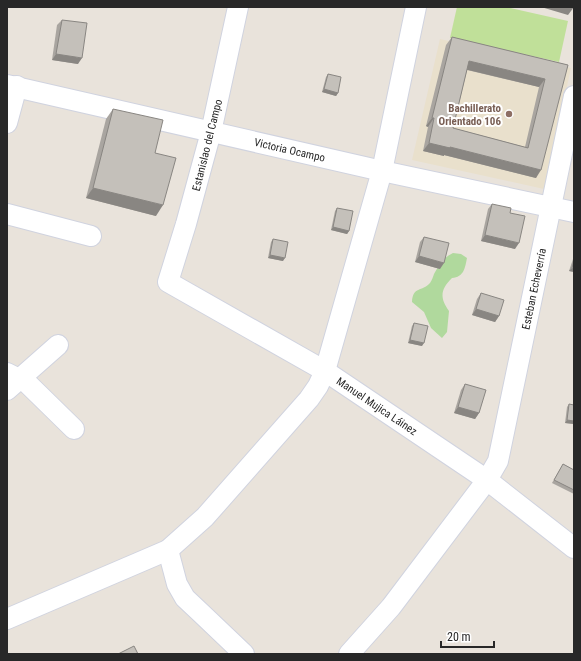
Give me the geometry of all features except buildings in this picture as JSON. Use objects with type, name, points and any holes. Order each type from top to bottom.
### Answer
[{"type":"street","name":"Estanislao del Campo","points":[[168,282],[212,132],[238,7]]},
{"type":"street","points":[[7,619],[168,550],[205,517],[299,411],[318,386],[325,371],[382,171],[416,7]]},
{"type":"street","name":"Victoria Ocampo","points":[[12,86],[382,171],[574,212]]},
{"type":"street","points":[[7,123],[12,86]]},
{"type":"street","name":"Esteban Echeverría","points":[[349,654],[391,607],[487,480],[498,461],[574,96]]},
{"type":"street","points":[[7,214],[91,236]]},
{"type":"street","name":"Manuel Mujica Láinez","points":[[168,282],[325,371],[487,480],[574,548]]},
{"type":"street","points":[[11,381],[58,344]]},
{"type":"street","points":[[11,381],[27,383],[74,429]]},
{"type":"street","points":[[168,550],[177,584],[185,598],[244,654]]},
{"type":"shaded area","points":[[440,39],[571,68],[544,189],[412,160]]},
{"type":"green space","points":[[457,7],[506,7],[568,21],[559,62],[450,38]]},
{"type":"green space","points":[[453,253],[461,254],[467,258],[465,268],[461,274],[452,278],[445,286],[443,297],[449,311],[447,332],[442,338],[431,328],[424,312],[412,302],[416,291],[430,283],[438,267]]},
{"type":"place","name":"Bachillerato Orientado 106","points":[[509,114]]}]
